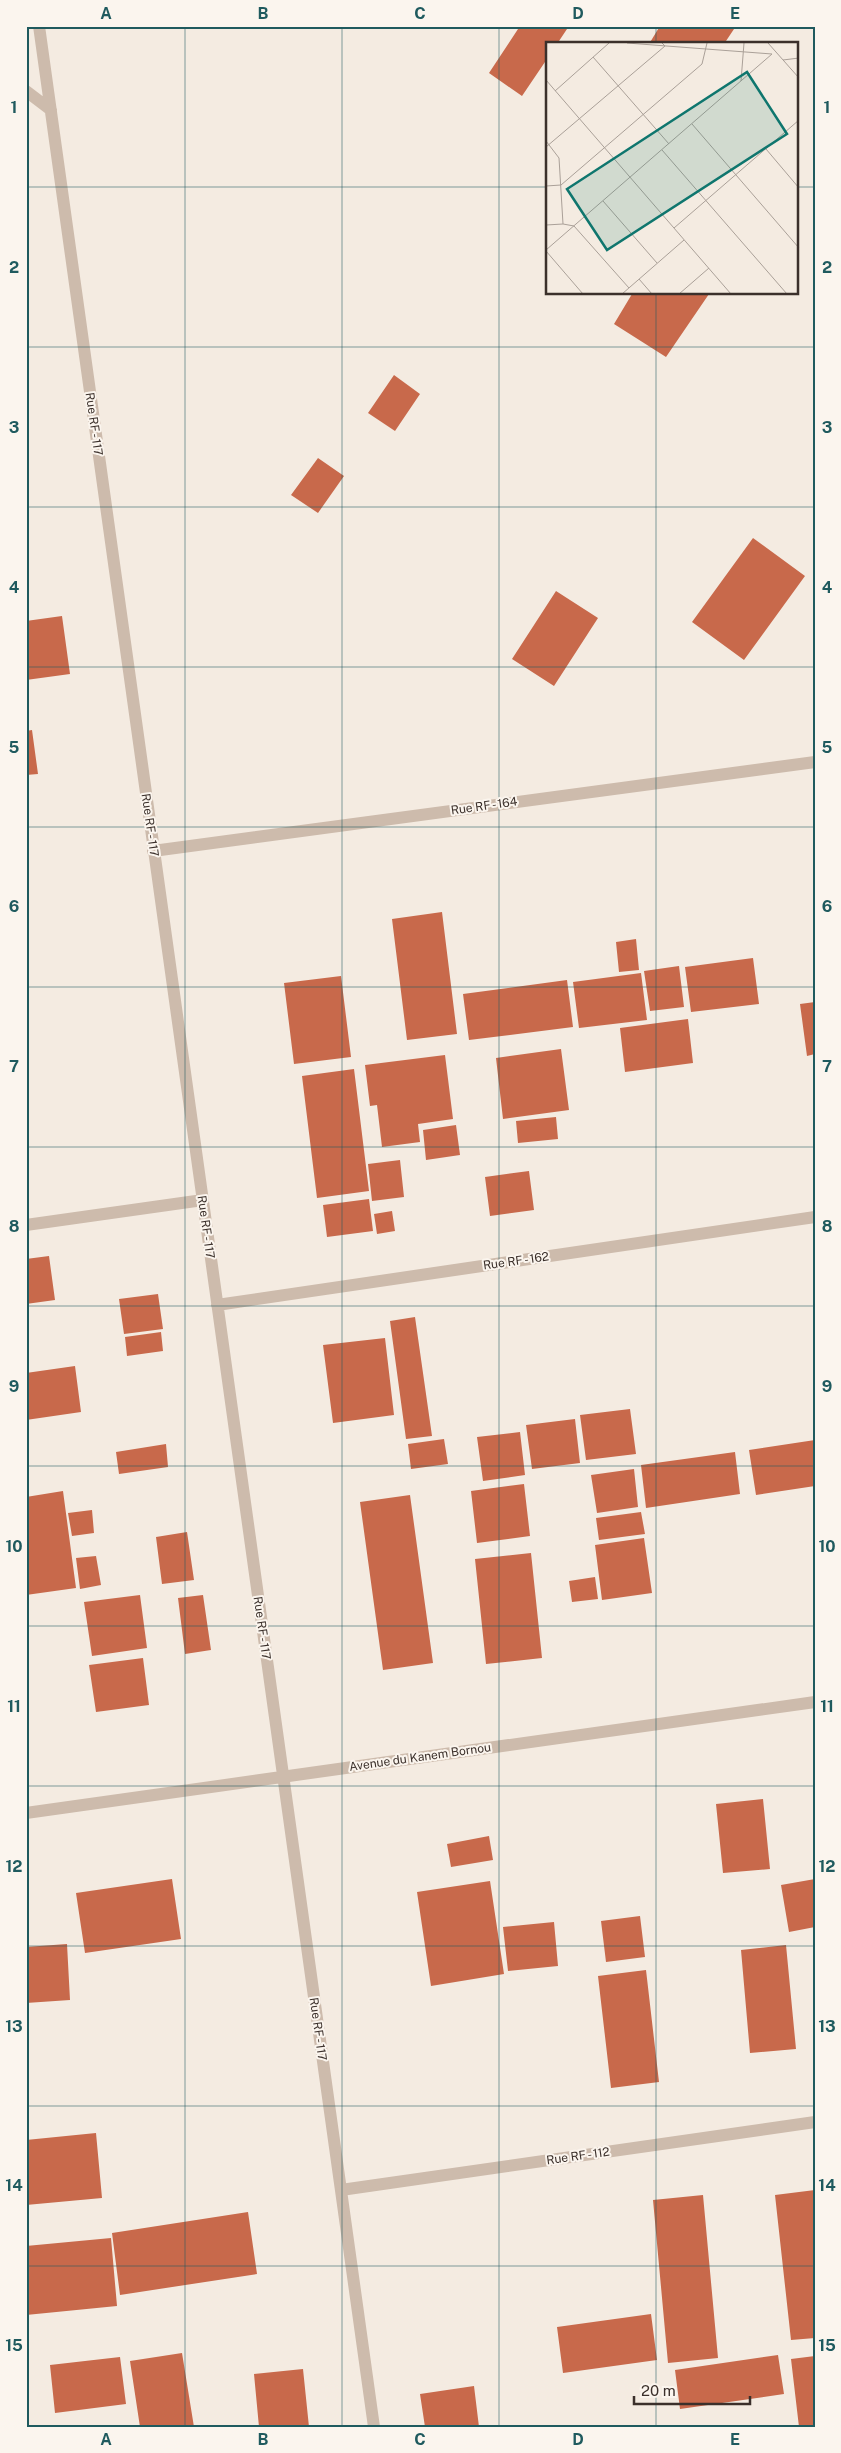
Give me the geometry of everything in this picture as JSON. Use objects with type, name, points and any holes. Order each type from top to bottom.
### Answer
[{"type":"street","name":"Rue RF - 117","points":[[39,26],[374,2427]]},
{"type":"street","points":[[26,91],[50,110]]},
{"type":"street","name":"Rue RF - 164","points":[[154,851],[815,762]]},
{"type":"street","points":[[26,1225],[203,1200]]},
{"type":"street","name":"Rue RF - 162","points":[[217,1305],[815,1217]]},
{"type":"street","name":"Avenue du Kanem Bornou","points":[[26,1813],[815,1702]]},
{"type":"street","name":"Rue RF - 112","points":[[341,2190],[815,2122]]},
{"type":"building","points":[[520,26],[569,26],[558,42],[546,42],[546,60],[522,96],[489,73]]},
{"type":"building","points":[[660,26],[736,26],[725,42],[650,42]]},
{"type":"building","points":[[631,295],[708,295],[666,357],[614,324]]},
{"type":"building","points":[[394,375],[420,394],[395,431],[368,413]]},
{"type":"building","points":[[318,458],[344,476],[318,513],[291,495]]},
{"type":"building","points":[[753,538],[805,576],[744,660],[692,622]]},
{"type":"building","points":[[556,591],[598,618],[554,686],[512,659]]},
{"type":"building","points":[[62,616],[70,674],[26,680],[26,621]]},
{"type":"building","points":[[32,730],[38,774],[26,775],[26,731]]},
{"type":"building","points":[[442,912],[457,1034],[407,1040],[392,919]]},
{"type":"building","points":[[636,939],[639,970],[619,972],[616,942]]},
{"type":"building","points":[[753,958],[759,1004],[691,1012],[685,967]]},
{"type":"building","points":[[679,966],[684,1007],[650,1011],[644,971]]},
{"type":"building","points":[[641,973],[647,1020],[579,1028],[573,982]]},
{"type":"building","points":[[341,976],[351,1057],[294,1064],[284,983]]},
{"type":"building","points":[[567,980],[573,1027],[469,1040],[463,994]]},
{"type":"building","points":[[815,1002],[815,1054],[807,1056],[800,1004]]},
{"type":"building","points":[[688,1019],[693,1063],[625,1072],[620,1028]]},
{"type":"building","points":[[561,1049],[569,1110],[503,1119],[496,1058]]},
{"type":"building","points":[[445,1055],[453,1119],[418,1124],[420,1142],[382,1147],[377,1105],[370,1106],[365,1065]]},
{"type":"building","points":[[354,1069],[369,1191],[317,1198],[302,1076]]},
{"type":"building","points":[[556,1117],[558,1139],[518,1143],[516,1121]]},
{"type":"building","points":[[456,1125],[460,1155],[426,1160],[423,1130]]},
{"type":"building","points":[[400,1160],[404,1197],[372,1201],[368,1164]]},
{"type":"building","points":[[529,1171],[534,1210],[490,1216],[485,1177]]},
{"type":"building","points":[[369,1199],[373,1231],[327,1237],[323,1205]]},
{"type":"building","points":[[392,1211],[395,1231],[377,1234],[374,1214]]},
{"type":"building","points":[[49,1256],[55,1300],[26,1304],[26,1259]]},
{"type":"building","points":[[158,1294],[163,1329],[124,1334],[119,1299]]},
{"type":"building","points":[[415,1317],[432,1436],[406,1439],[390,1321]]},
{"type":"building","points":[[161,1332],[163,1351],[127,1356],[125,1337]]},
{"type":"building","points":[[385,1338],[394,1415],[333,1423],[323,1345]]},
{"type":"building","points":[[75,1366],[81,1412],[26,1420],[26,1373]]},
{"type":"building","points":[[630,1409],[636,1454],[586,1460],[580,1415]]},
{"type":"building","points":[[575,1419],[580,1463],[532,1469],[526,1425]]},
{"type":"building","points":[[520,1432],[525,1475],[483,1481],[477,1437]]},
{"type":"building","points":[[444,1439],[448,1464],[411,1469],[408,1444]]},
{"type":"building","points":[[815,1440],[815,1486],[756,1495],[749,1450]]},
{"type":"building","points":[[166,1444],[168,1467],[119,1474],[116,1452]]},
{"type":"building","points":[[735,1452],[740,1494],[646,1508],[641,1465]]},
{"type":"building","points":[[634,1469],[638,1507],[597,1513],[591,1475]]},
{"type":"building","points":[[524,1484],[530,1536],[477,1543],[471,1491]]},
{"type":"building","points":[[63,1491],[76,1588],[26,1595],[26,1497]]},
{"type":"building","points":[[410,1495],[433,1663],[383,1670],[360,1502]]},
{"type":"building","points":[[92,1510],[94,1533],[72,1536],[68,1513]]},
{"type":"building","points":[[641,1512],[645,1534],[599,1540],[596,1518]]},
{"type":"building","points":[[187,1532],[194,1580],[162,1584],[156,1537]]},
{"type":"building","points":[[644,1538],[652,1593],[602,1600],[595,1545]]},
{"type":"building","points":[[531,1553],[542,1658],[486,1664],[475,1559]]},
{"type":"building","points":[[96,1556],[101,1585],[80,1589],[76,1558]]},
{"type":"building","points":[[595,1577],[598,1599],[572,1602],[569,1581]]},
{"type":"building","points":[[140,1595],[147,1648],[92,1656],[84,1602]]},
{"type":"building","points":[[203,1595],[211,1650],[185,1654],[178,1598]]},
{"type":"building","points":[[143,1658],[149,1705],[96,1712],[89,1665]]},
{"type":"building","points":[[763,1799],[770,1869],[723,1873],[716,1804]]},
{"type":"building","points":[[489,1836],[493,1860],[451,1867],[447,1844]]},
{"type":"building","points":[[172,1879],[181,1939],[85,1953],[76,1893]]},
{"type":"building","points":[[815,1879],[815,1927],[789,1932],[781,1885]]},
{"type":"building","points":[[490,1881],[504,1974],[431,1986],[417,1892]]},
{"type":"building","points":[[640,1916],[645,1957],[606,1962],[601,1921]]},
{"type":"building","points":[[554,1922],[558,1966],[508,1971],[503,1927]]},
{"type":"building","points":[[67,1944],[70,2000],[26,2003],[26,1947]]},
{"type":"building","points":[[786,1945],[796,2049],[750,2053],[741,1950]]},
{"type":"building","points":[[646,1970],[659,2082],[611,2088],[598,1976]]},
{"type":"building","points":[[96,2133],[102,2198],[26,2205],[26,2140]]},
{"type":"building","points":[[815,2190],[815,2338],[791,2340],[775,2195]]},
{"type":"building","points":[[703,2195],[718,2358],[668,2363],[653,2200]]},
{"type":"building","points":[[248,2212],[257,2274],[120,2295],[112,2233]]},
{"type":"building","points":[[111,2238],[117,2306],[26,2315],[26,2246]]},
{"type":"building","points":[[651,2314],[657,2360],[563,2373],[557,2327]]},
{"type":"building","points":[[182,2353],[194,2427],[140,2427],[130,2361]]},
{"type":"building","points":[[778,2355],[784,2394],[680,2409],[675,2370]]},
{"type":"building","points":[[815,2356],[815,2427],[799,2427],[791,2359]]},
{"type":"building","points":[[120,2357],[126,2404],[55,2413],[50,2365]]},
{"type":"building","points":[[303,2369],[309,2427],[259,2427],[254,2374]]},
{"type":"building","points":[[474,2386],[479,2427],[425,2427],[420,2394]]}]
